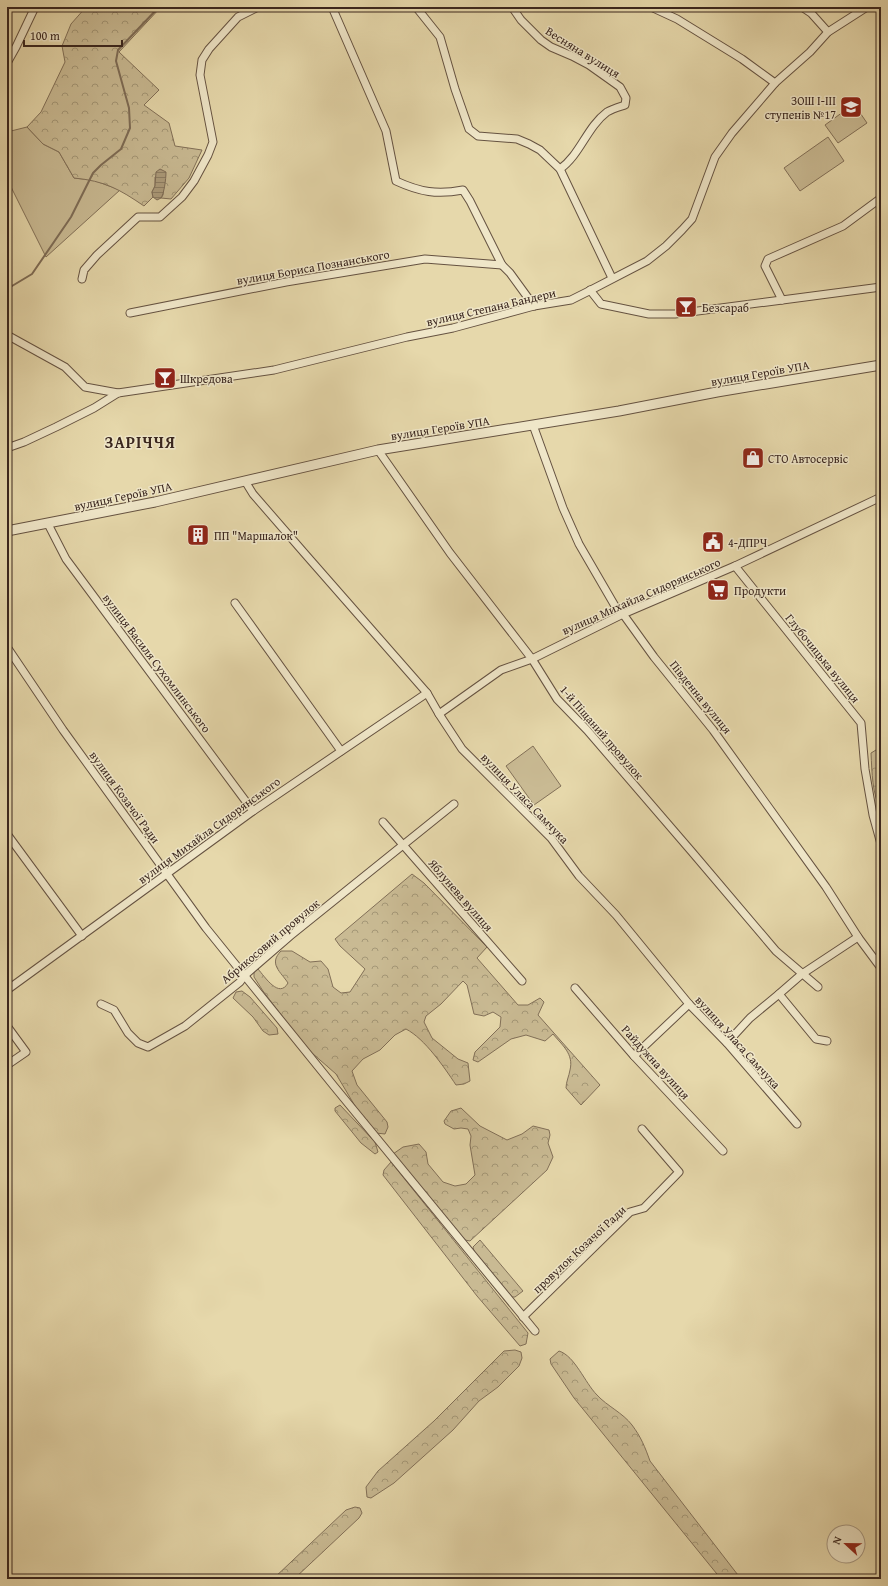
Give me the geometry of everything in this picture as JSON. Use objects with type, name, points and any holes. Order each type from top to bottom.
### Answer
[{"type":"street","points":[[7,63],[35,7]]},
{"type":"street","points":[[82,279],[84,270],[97,255],[138,217],[160,217],[182,197],[194,180],[208,155],[213,142],[200,75],[202,60],[209,49],[238,17],[258,7]]},
{"type":"street","points":[[332,7],[386,131],[396,181],[416,190],[446,192],[463,190],[502,265],[534,306]]},
{"type":"street","points":[[416,7],[440,37],[455,89],[469,129],[478,136],[517,139],[529,144],[540,150],[560,169],[612,278]]},
{"type":"street","name":"Весняна вулиця","points":[[512,7],[521,20],[541,40],[551,47],[589,65],[620,87],[626,98],[625,105],[608,112],[596,123],[568,164],[560,169]]},
{"type":"street","points":[[651,7],[677,19],[742,59],[775,83]]},
{"type":"street","points":[[802,7],[811,13],[828,32]]},
{"type":"street","name":"вулиця Степана Бандери","points":[[7,448],[56,427],[94,408],[118,393],[274,370],[407,337],[453,328],[534,306],[571,300],[612,278],[647,262],[666,246],[692,219],[716,157],[732,133],[775,83],[810,52],[828,32],[867,7]]},
{"type":"street","points":[[782,300],[765,266],[768,259],[843,226],[881,198]]},
{"type":"street","name":"вулиця Бориса Познанського","points":[[130,313],[286,282],[425,259],[502,265]]},
{"type":"street","points":[[590,290],[601,304],[649,314],[675,314],[881,287]]},
{"type":"street","points":[[7,335],[65,367],[85,387],[89,389],[118,393]]},
{"type":"street","name":"вулиця Героїв УПА","points":[[7,531],[155,502],[378,450],[881,365]]},
{"type":"street","name":"Південна вулиця","points":[[533,425],[563,508],[580,544],[615,606],[623,614],[654,657],[714,730],[826,887],[858,937],[881,968]]},
{"type":"street","name":"1-й Піщаний провулок","points":[[378,450],[450,553],[532,659],[557,699],[587,730],[776,951],[818,987]]},
{"type":"street","name":"вулиця Уласа Самчука","points":[[245,481],[254,494],[306,555],[427,693],[462,749],[551,838],[579,876],[616,915],[689,1004],[727,1043],[797,1124]]},
{"type":"street","name":"вулиця Михайла Сидорянського","points":[[439,714],[500,670],[532,659],[623,614],[735,566],[881,497]]},
{"type":"street","name":"вулиця Василя Сухомлинського","points":[[48,524],[66,559],[254,811]]},
{"type":"street","name":"Глубочицька вулиця","points":[[735,566],[861,723],[865,769],[873,815],[881,844]]},
{"type":"street","points":[[235,603],[341,751]]},
{"type":"street","name":"вулиця Козачої Ради","points":[[7,648],[63,730],[206,928],[535,1330]]},
{"type":"street","name":"вулиця Михайла Сидорянського","points":[[7,990],[254,811],[427,693]]},
{"type":"street","name":"Абрикосовий провулок","points":[[101,1004],[114,1010],[128,1033],[138,1043],[148,1047],[185,1026],[240,982],[290,936],[454,804]]},
{"type":"street","name":"Яблунева вулиця","points":[[383,822],[522,981]]},
{"type":"street","points":[[7,834],[82,936]]},
{"type":"street","points":[[727,1043],[750,1018],[802,974],[858,937]]},
{"type":"street","name":"Райдужна вулиця","points":[[575,988],[634,1056],[723,1151]]},
{"type":"street","points":[[779,994],[816,1039],[827,1042]]},
{"type":"street","points":[[634,1056],[689,1004]]},
{"type":"street","points":[[7,1026],[26,1052],[7,1065]]},
{"type":"street","name":"провулок Козачої Ради","points":[[523,1317],[630,1212],[644,1208],[679,1172],[642,1130]]},
{"type":"green space","points":[[86,7],[161,7],[119,52],[159,90],[144,105],[169,123],[175,146],[202,150],[189,178],[171,199],[161,198],[163,195],[165,172],[155,177],[155,186],[152,192],[153,197],[144,206],[119,190],[94,181],[74,178],[59,152],[43,144],[27,127],[41,112],[65,62],[62,46],[71,24]]},
{"type":"green space","points":[[854,104],[867,123],[838,143],[825,125]]},
{"type":"green space","points":[[27,127],[43,144],[59,152],[74,178],[93,180],[120,190],[46,257],[7,179],[7,132]]},
{"type":"green space","points":[[828,137],[844,161],[800,191],[784,168]]},
{"type":"green space","points":[[533,746],[561,786],[534,805],[506,766]]},
{"type":"green space","points":[[881,747],[881,811],[874,790],[871,753]]},
{"type":"green space","points":[[412,874],[424,883],[487,947],[477,958],[518,1005],[528,1005],[540,998],[544,1002],[538,1015],[600,1085],[581,1105],[566,1088],[571,1064],[569,1054],[553,1034],[545,1041],[526,1035],[511,1039],[478,1062],[473,1060],[475,1052],[500,1027],[501,1017],[493,1012],[484,1016],[474,1014],[467,985],[463,981],[441,1004],[426,1016],[424,1022],[432,1038],[458,1059],[468,1063],[470,1081],[464,1084],[456,1085],[427,1046],[406,1029],[395,1035],[380,1050],[363,1059],[352,1071],[357,1085],[387,1122],[388,1127],[385,1134],[376,1133],[361,1116],[336,1074],[301,1041],[263,991],[254,977],[254,971],[258,969],[276,988],[280,989],[284,987],[288,983],[277,968],[276,960],[281,951],[292,951],[310,962],[321,961],[328,969],[333,987],[341,993],[350,992],[365,969],[340,946],[335,939]]},
{"type":"green space","points":[[242,991],[250,997],[277,1028],[278,1034],[269,1035],[263,1031],[253,1017],[233,998],[236,992]]},
{"type":"green space","points":[[340,1105],[375,1142],[378,1152],[375,1154],[361,1143],[335,1111],[335,1108]]},
{"type":"green space","points":[[461,1108],[480,1126],[507,1140],[522,1134],[533,1126],[549,1130],[550,1135],[548,1143],[553,1157],[547,1170],[470,1241],[465,1240],[393,1154],[403,1147],[419,1144],[426,1152],[428,1164],[443,1182],[455,1186],[466,1184],[475,1175],[470,1145],[471,1136],[468,1129],[454,1129],[445,1124],[444,1121],[451,1111]]},
{"type":"green space","points":[[391,1162],[528,1333],[526,1344],[520,1346],[477,1296],[383,1175],[384,1170]]},
{"type":"green space","points":[[480,1240],[523,1291],[515,1297],[512,1297],[474,1251],[473,1247]]},
{"type":"green space","points":[[515,1350],[521,1352],[522,1358],[519,1366],[498,1387],[479,1401],[453,1430],[394,1483],[371,1498],[367,1497],[366,1487],[378,1471],[434,1421],[504,1351]]},
{"type":"green space","points":[[559,1351],[570,1358],[597,1395],[632,1425],[642,1442],[650,1461],[741,1579],[721,1579],[574,1398],[551,1364],[550,1359]]},
{"type":"green space","points":[[355,1507],[360,1508],[362,1513],[359,1518],[294,1579],[273,1579],[346,1510]]},
{"type":"shaded area","points":[[160,169],[166,172],[166,178],[162,196],[157,200],[153,197],[152,192],[155,186],[156,172]]},
{"type":"waterway","points":[[7,289],[32,274],[71,217],[93,173],[121,149],[130,128],[129,108],[116,61],[118,50],[159,7]]},
{"type":"place","name":"ЗОШ І-ІІІ ступенів №17","points":[[851,107]]},
{"type":"place","name":"Безсараб","points":[[686,307]]},
{"type":"place","name":"Шкредова","points":[[165,378]]},
{"type":"place","name":"СТО Автосервіс","points":[[753,458]]},
{"type":"place","name":"ПП \"Маршалок\"","points":[[198,535]]},
{"type":"place","name":"4-ДПРЧ","points":[[713,542]]},
{"type":"place","name":"Продукти","points":[[718,590]]},
{"type":"district","name":"ЗАРІЧЧЯ","points":[[140,442]]}]
